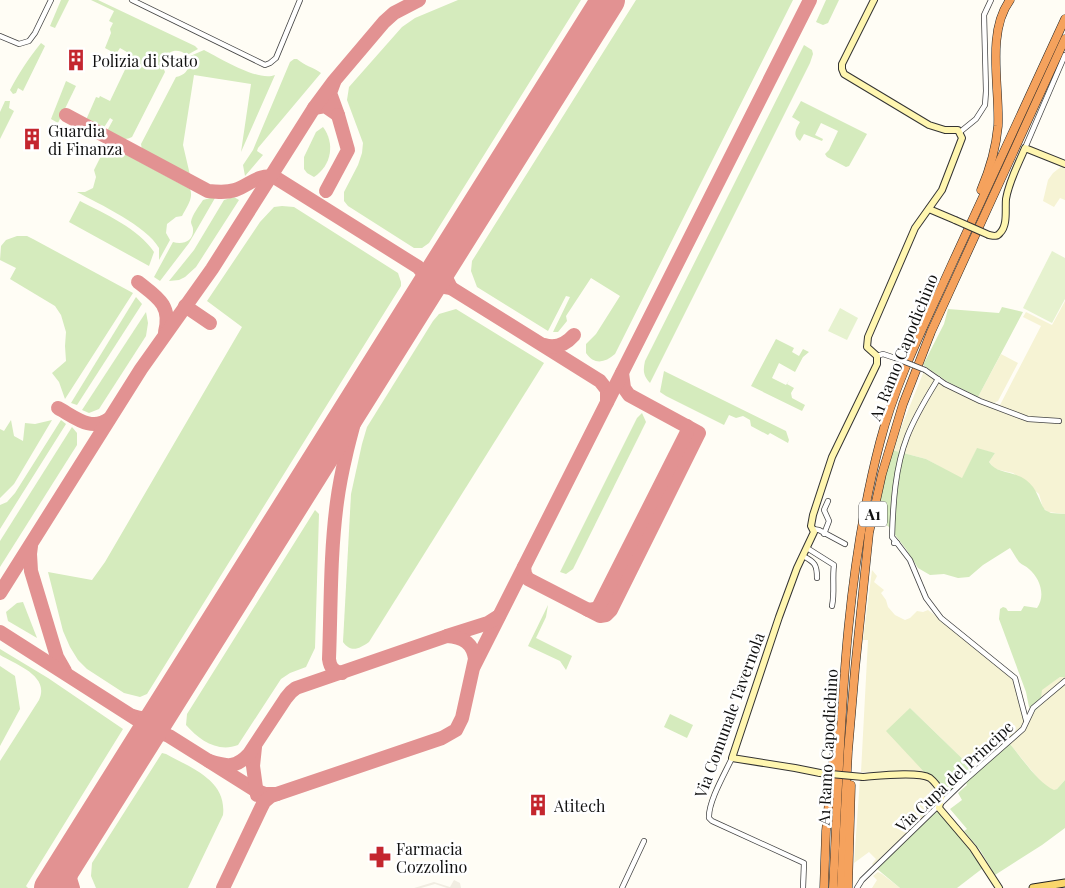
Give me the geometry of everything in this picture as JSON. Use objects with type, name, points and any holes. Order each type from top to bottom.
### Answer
[{"type":"highway","points":[[943,284],[988,174],[993,155],[998,115],[997,32],[1010,0]]},
{"type":"highway","name":"A1 Ramo Capodichino","points":[[833,888],[842,720],[854,584],[866,502],[880,440],[898,386],[1065,19]]},
{"type":"highway","name":"A1 Ramo Capodichino","points":[[841,888],[848,751],[869,533],[892,439],[903,404],[931,332],[1065,40]]},
{"type":"highway","points":[[824,888],[826,831],[831,778],[836,739],[842,720]]},
{"type":"highway","points":[[848,751],[851,802],[848,888]]},
{"type":"main road","points":[[1034,888],[1065,883]]},
{"type":"street","points":[[0,36],[18,44],[29,41],[35,33],[51,0]]},
{"type":"street","points":[[132,0],[265,65],[276,58],[300,0]]},
{"type":"street","points":[[874,0],[842,64],[844,74],[929,125],[945,130],[958,130],[960,132]]},
{"type":"street","points":[[960,132],[976,118],[985,105],[984,15],[991,0]]},
{"type":"street","points":[[930,209],[989,235],[995,236],[1002,231],[1006,198],[1012,177],[1065,54]]},
{"type":"street","points":[[960,132],[962,138],[942,190],[915,228],[868,337],[867,347],[877,356],[883,354],[925,370],[945,384],[980,401],[1028,419],[1059,421]]},
{"type":"street","points":[[1025,148],[1065,164]]},
{"type":"street","name":"Via Comunale Tavernola","points":[[803,888],[804,863],[720,825],[709,818],[709,813],[732,758],[760,669],[802,556],[814,532],[810,526],[832,457],[877,364],[877,356]]},
{"type":"street","points":[[938,378],[922,407],[903,450],[893,506],[892,537],[910,560],[926,598],[941,618],[1015,678],[1026,720]]},
{"type":"street","points":[[824,534],[829,521],[824,510],[828,501]]},
{"type":"street","points":[[813,530],[845,544]]},
{"type":"street","points":[[807,548],[834,565],[832,575],[835,587],[832,606]]},
{"type":"street","points":[[802,556],[813,561],[817,567],[817,578]]},
{"type":"street","name":"Via Cupa del Principe","points":[[857,888],[862,880],[964,781],[1023,730],[1033,708],[1065,681]]},
{"type":"street","points":[[732,758],[820,773],[863,777],[897,775],[931,779],[942,793],[939,805],[973,848],[999,888]]},
{"type":"street","points":[[622,888],[644,841]]},
{"type":"shaded area","points":[[1062,166],[1065,168],[1065,200],[1060,198],[1054,207],[1043,201],[1048,180]]},
{"type":"shaded area","points":[[1065,301],[1065,514],[1048,512],[1043,508],[1039,494],[1013,473],[995,469],[989,462],[995,453],[977,449],[962,479],[926,459],[892,450],[926,366],[948,382],[978,397],[1001,354],[1018,363],[998,401],[994,403],[1000,405],[1041,326],[1023,317],[1026,312],[1052,325]]},
{"type":"shaded area","points":[[872,570],[877,576],[874,582],[884,590],[881,593],[888,607],[895,615],[905,620],[917,611],[923,612],[928,610],[998,663],[1015,681],[1024,722],[1023,726],[999,749],[973,769],[910,708],[927,775],[861,772],[868,640],[863,640]]},
{"type":"shaded area","points":[[1060,677],[1065,677],[1065,780],[1054,791],[1040,781],[1010,744],[1025,730],[1030,717],[1040,706],[1041,690]]},
{"type":"shaded area","points":[[896,776],[928,780],[938,791],[939,795],[935,806],[876,868],[872,864],[876,859],[869,852],[854,863],[860,779]]},
{"type":"shaded area","points":[[878,872],[900,888],[872,888],[877,880],[873,876]]},
{"type":"shaded area","points":[[454,880],[460,883],[461,888],[447,888],[435,884],[414,888],[434,882],[450,887]]},
{"type":"green space","points":[[61,0],[69,0],[55,28],[50,26]]},
{"type":"green space","points":[[91,0],[98,0],[198,49],[187,55],[180,51],[174,51],[164,58],[163,67],[165,72],[132,137],[129,138],[119,138],[107,131],[113,120],[110,118],[103,129],[86,120],[96,97],[99,98],[100,96],[110,101],[132,55],[120,48],[116,54],[105,48],[113,23],[109,21],[114,11]]},
{"type":"green space","points":[[458,0],[581,0],[429,243],[422,248],[414,248],[348,206],[344,201],[344,192],[358,165],[363,143],[347,100],[349,87],[402,27],[415,18]]},
{"type":"green space","points":[[636,0],[793,0],[615,354],[604,361],[596,361],[586,353],[586,344],[596,334],[620,296],[591,278],[566,316],[567,321],[558,332],[553,332],[570,297],[566,296],[548,331],[477,287],[471,271],[472,261]]},
{"type":"green space","points":[[826,0],[839,0],[828,23],[823,25],[816,22]]},
{"type":"green space","points":[[41,43],[45,46],[23,91],[18,88],[16,93],[13,94],[10,90],[13,84]]},
{"type":"green space","points":[[804,45],[812,50],[813,54],[810,63],[650,383],[644,373],[645,361]]},
{"type":"green space","points":[[204,50],[249,72],[259,75],[275,75],[241,152],[251,84],[194,75],[183,145],[190,175],[142,150],[141,144],[176,77],[187,70],[189,64],[188,57]]},
{"type":"green space","points":[[294,59],[321,73],[258,148],[257,151],[263,155],[245,176],[243,165],[253,150],[290,62]]},
{"type":"green space","points":[[66,81],[76,86],[58,123],[51,119]]},
{"type":"green space","points":[[5,101],[10,101],[9,108],[14,111],[0,139],[0,112]]},
{"type":"green space","points":[[801,101],[867,134],[849,166],[846,167],[825,154],[829,150],[838,131],[821,123],[815,135],[823,139],[822,141],[804,134],[800,141],[798,139],[796,132],[800,122],[792,117]]},
{"type":"green space","points":[[323,127],[329,140],[330,154],[325,166],[314,177],[304,169],[304,157],[316,132]]},
{"type":"green space","points":[[107,147],[112,147],[190,189],[190,199],[182,216],[176,217],[167,224],[166,233],[170,240],[159,260],[159,248],[144,232],[122,216],[77,192],[85,192],[93,188],[96,177],[94,170]]},
{"type":"green space","points":[[234,197],[239,200],[196,267],[185,277],[169,281],[194,250],[224,200]]},
{"type":"green space","points":[[215,198],[189,243],[160,281],[154,277],[173,242],[184,242],[192,237],[193,228],[191,222],[193,216],[203,200]]},
{"type":"green space","points":[[80,201],[120,222],[147,243],[154,252],[149,266],[69,222]]},
{"type":"green space","points":[[274,207],[294,207],[398,273],[401,286],[147,694],[140,697],[124,693],[87,669],[78,660],[63,631],[48,572],[92,580],[105,562],[242,327],[207,301],[260,222]]},
{"type":"green space","points":[[17,236],[27,236],[133,293],[65,399],[59,382],[52,373],[66,361],[66,332],[61,315],[55,306],[10,279],[16,268],[0,260],[1,246],[6,240]]},
{"type":"green space","points":[[1052,251],[1065,258],[1065,299],[1052,323],[1023,308]]},
{"type":"green space","points":[[136,297],[142,304],[77,405],[71,403]]},
{"type":"green space","points":[[1002,307],[1023,312],[978,397],[948,382],[923,365],[944,324],[948,309],[999,313]]},
{"type":"green space","points":[[840,308],[858,318],[847,340],[828,331]]},
{"type":"green space","points":[[456,309],[544,363],[369,642],[352,649],[343,642],[351,494],[367,427],[433,321],[439,314]]},
{"type":"green space","points":[[146,312],[148,323],[146,336],[99,409],[89,413],[82,410]]},
{"type":"green space","points":[[776,339],[794,348],[792,352],[799,356],[803,349],[809,352],[803,357],[795,372],[779,363],[772,378],[786,385],[790,379],[787,384],[794,388],[791,393],[792,398],[805,405],[802,411],[751,386]]},
{"type":"green space","points":[[664,371],[786,431],[788,443],[770,433],[768,435],[751,426],[750,420],[743,416],[736,418],[729,415],[724,425],[666,396],[660,392]]},
{"type":"green space","points":[[642,413],[646,422],[573,569],[566,574],[560,572],[637,418]]},
{"type":"green space","points":[[11,420],[14,436],[23,441],[25,423],[35,424],[52,420],[14,484],[0,498],[0,429],[4,431]]},
{"type":"green space","points":[[61,420],[66,424],[0,529],[0,505],[7,502],[15,493]]},
{"type":"green space","points":[[72,427],[77,433],[77,445],[0,567],[0,541]]},
{"type":"green space","points":[[977,448],[995,453],[989,462],[996,469],[1022,477],[1030,483],[1045,510],[1051,513],[1065,514],[1065,677],[1060,677],[1042,690],[1040,706],[1033,713],[1029,707],[1026,692],[999,619],[1000,609],[1003,607],[1008,611],[1021,611],[1024,606],[1037,608],[1040,603],[1041,593],[1039,582],[1033,573],[1019,562],[1010,548],[983,565],[969,577],[958,578],[944,574],[930,575],[918,568],[889,527],[879,519],[877,508],[892,450],[926,459],[962,478]]},
{"type":"green space","points":[[315,510],[319,514],[315,648],[306,667],[290,673],[281,679],[238,745],[223,747],[209,744],[186,725],[187,714]]},
{"type":"green space","points":[[23,602],[37,638],[8,621],[6,612],[17,603]]},
{"type":"green space","points":[[548,605],[546,617],[536,638],[572,656],[566,670],[560,661],[528,646]]},
{"type":"green space","points":[[0,649],[48,678],[123,729],[26,886],[28,888],[0,888],[0,761],[39,700],[41,692],[40,684],[36,678],[23,667],[0,655]]},
{"type":"green space","points":[[0,666],[15,676],[20,709],[0,746]]},
{"type":"green space","points":[[910,708],[973,769],[946,794],[941,786],[927,775],[886,731]]},
{"type":"green space","points":[[670,714],[693,725],[687,738],[664,727]]},
{"type":"green space","points":[[1010,744],[1036,776],[1048,787],[1054,790],[1057,789],[1065,780],[1065,828],[995,875],[980,850],[964,831],[967,829],[950,809],[962,800],[958,793],[967,785],[965,781],[988,759]]},
{"type":"green space","points":[[162,753],[196,770],[205,777],[213,784],[223,803],[223,815],[188,888],[96,888],[91,876],[92,863]]},
{"type":"green space","points":[[936,809],[970,849],[983,868],[957,888],[900,888],[876,868]]},
{"type":"taxiway","points":[[0,593],[141,369],[212,269],[314,108],[334,81],[384,22],[394,13],[419,0]]},
{"type":"taxiway","points":[[474,666],[810,0]]},
{"type":"taxiway","points":[[314,108],[325,106],[338,115],[330,93],[334,82]]},
{"type":"taxiway","points":[[66,115],[208,191],[232,191],[260,178],[276,178],[418,267],[426,280],[423,294]]},
{"type":"taxiway","points":[[326,191],[348,150],[338,115]]},
{"type":"taxiway","points":[[445,260],[445,276],[451,288]]},
{"type":"taxiway","points":[[138,282],[157,297],[165,308],[167,323],[165,332]]},
{"type":"taxiway","points":[[423,294],[439,286],[451,288],[600,381],[607,390],[607,402]]},
{"type":"taxiway","points":[[185,306],[210,323]]},
{"type":"taxiway","points":[[544,345],[560,345],[574,335]]},
{"type":"taxiway","points":[[524,567],[528,579],[600,616],[606,615],[611,610],[699,433],[629,395],[624,388],[622,373]]},
{"type":"taxiway","points":[[342,673],[332,669],[329,659],[333,541],[342,474],[363,390]]},
{"type":"taxiway","points":[[58,408],[89,424],[102,423],[109,419]]},
{"type":"taxiway","points":[[588,610],[599,606],[687,432],[687,426]]},
{"type":"taxiway","points":[[31,546],[31,571],[57,657],[65,671]]},
{"type":"taxiway","points":[[209,761],[231,765],[244,759],[286,698],[296,688],[488,623],[499,616]]},
{"type":"taxiway","points":[[0,632],[141,722],[146,731],[141,744]]},
{"type":"taxiway","points":[[223,888],[264,802],[271,796],[442,738],[456,730],[462,718],[475,659],[472,649],[466,642],[462,639],[447,636]]},
{"type":"taxiway","points":[[133,716],[145,718],[155,715],[163,709],[170,699]]},
{"type":"taxiway","points":[[142,744],[154,734],[164,734],[255,790],[265,794],[277,794]]},
{"type":"taxiway","points":[[255,747],[253,766],[257,795]]},
{"type":"taxiway","points":[[73,888],[70,867],[77,846]]},
{"type":"runway","points":[[51,888],[608,0]]},
{"type":"place","name":"Polizia di Stato","points":[[76,60]]},
{"type":"place","name":"Guardia di Finanza","points":[[32,139]]},
{"type":"place","name":"Atitech","points":[[538,805]]},
{"type":"place","name":"Farmacia Cozzolino","points":[[380,857]]}]
